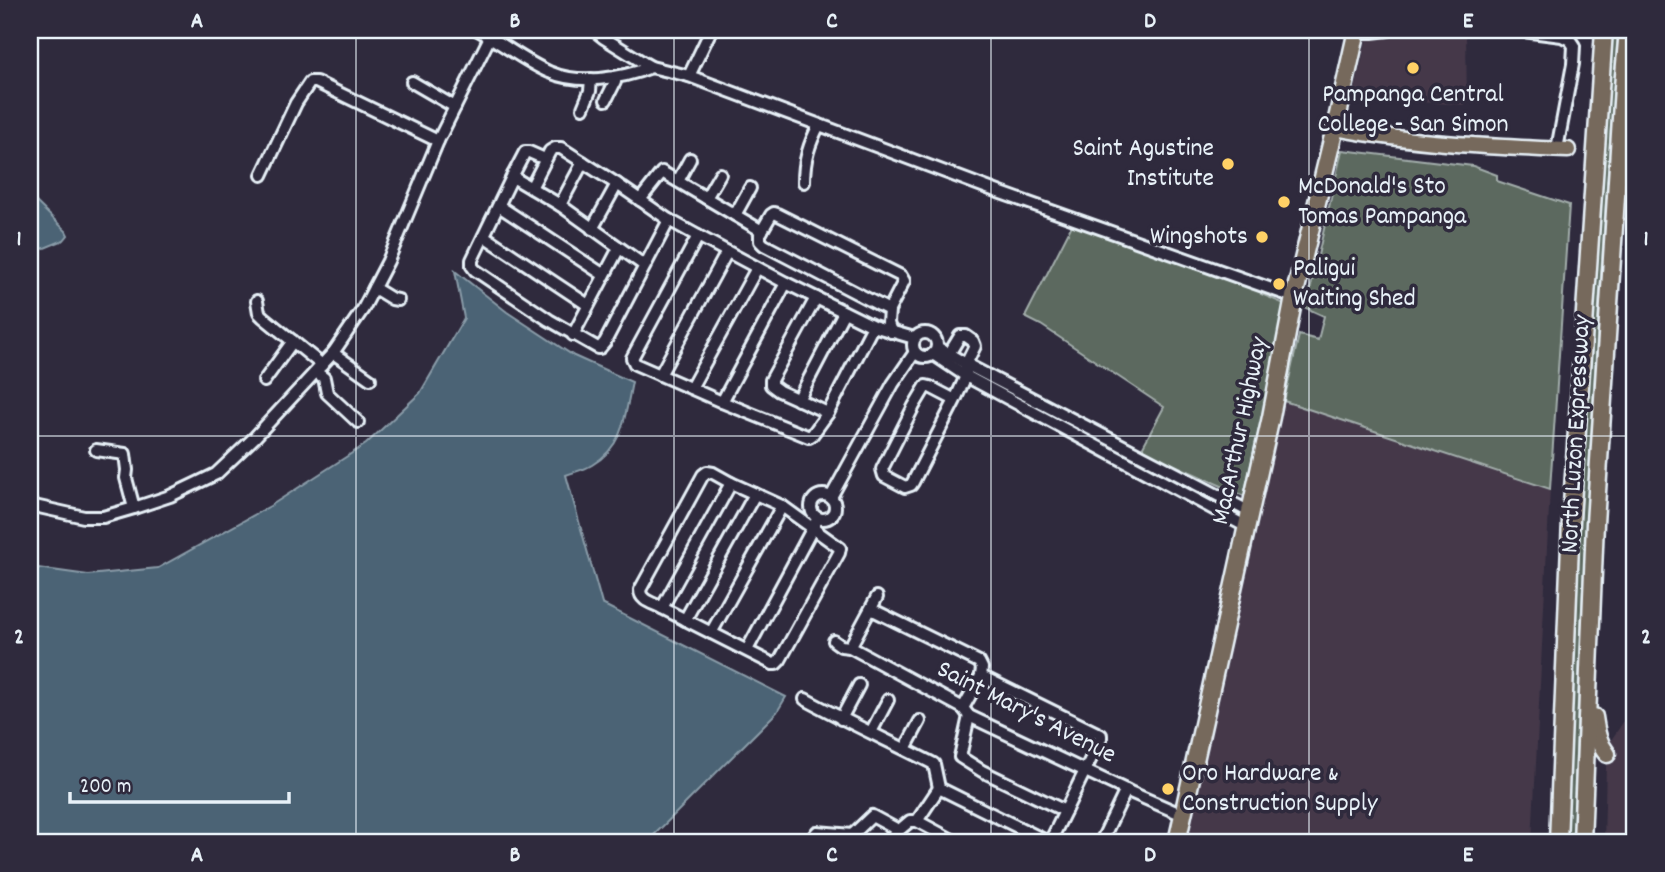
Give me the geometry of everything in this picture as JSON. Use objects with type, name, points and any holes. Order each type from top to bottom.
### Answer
[{"type":"highway","name":"North Luzon Expressway","points":[[1558,842],[1571,519],[1604,30]]},
{"type":"highway","name":"North Luzon Expressway","points":[[1582,842],[1598,473],[1628,30]]},
{"type":"highway","name":"MacArthur Highway","points":[[1177,842],[1271,417],[1294,297],[1357,31]]},
{"type":"highway","points":[[1589,669],[1596,732],[1607,754]]},
{"type":"main road","points":[[1335,128],[1357,133],[1443,142],[1562,149]]},
{"type":"street","points":[[478,30],[552,73],[571,78],[615,77],[639,72],[651,66]]},
{"type":"street","points":[[594,30],[635,59],[651,66],[689,76],[1000,193],[1294,297]]},
{"type":"street","points":[[689,76],[711,30]]},
{"type":"street","points":[[1357,31],[1388,30]]},
{"type":"street","points":[[1515,30],[1562,36],[1574,46],[1562,149]]},
{"type":"street","points":[[30,505],[84,517],[103,517],[134,508],[183,491],[216,474],[255,437],[333,353],[363,309],[388,261],[438,141],[490,37]]},
{"type":"street","points":[[606,100],[615,77]]},
{"type":"street","points":[[583,108],[592,79]]},
{"type":"street","points":[[262,175],[296,103],[310,82],[316,82],[438,141]]},
{"type":"street","points":[[412,82],[455,107]]},
{"type":"street","points":[[804,182],[806,153],[819,125]]},
{"type":"street","points":[[531,188],[550,151],[561,148],[669,220],[727,252],[873,326],[914,338]]},
{"type":"street","points":[[545,159],[525,152],[472,261],[472,266],[596,348],[602,346],[669,220]]},
{"type":"street","points":[[678,181],[690,159]]},
{"type":"street","points":[[560,205],[583,162]]},
{"type":"street","points":[[640,200],[662,172],[762,231]]},
{"type":"street","points":[[706,198],[720,174]]},
{"type":"street","points":[[513,175],[645,266]]},
{"type":"street","points":[[592,229],[617,184]]},
{"type":"street","points":[[735,215],[750,188]]},
{"type":"street","points":[[499,206],[604,275]]},
{"type":"street","points":[[889,310],[764,245],[760,241],[762,231],[771,215],[777,214],[901,276],[904,281],[889,310],[888,323],[891,332]]},
{"type":"street","points":[[484,236],[588,305]]},
{"type":"street","points":[[698,236],[632,358],[635,364],[808,438],[828,413],[873,326]]},
{"type":"street","points":[[573,335],[619,248]]},
{"type":"street","points":[[660,374],[727,252]]},
{"type":"street","points":[[691,388],[758,268]]},
{"type":"street","points":[[722,402],[786,283]]},
{"type":"street","points":[[374,288],[398,300]]},
{"type":"street","points":[[816,298],[771,380],[771,385],[828,413]]},
{"type":"street","points":[[257,301],[259,313],[293,341],[319,369],[327,393],[358,422]]},
{"type":"street","points":[[798,400],[844,312]]},
{"type":"street","points":[[935,350],[934,337],[928,333],[920,333],[914,338],[912,346],[915,352],[924,357],[935,350],[950,354],[966,370]]},
{"type":"street","points":[[950,354],[960,335],[973,341],[975,346],[956,400],[911,485],[905,487],[884,476],[882,469],[926,386],[956,400]]},
{"type":"street","points":[[264,381],[293,341]]},
{"type":"street","points":[[935,350],[966,370],[1100,441],[1230,502],[1248,519]]},
{"type":"street","points":[[831,497],[893,384],[915,352]]},
{"type":"street","points":[[333,353],[370,379]]},
{"type":"street","points":[[1100,441],[1225,515],[1248,519]]},
{"type":"street","points":[[96,450],[125,454],[128,470],[126,478],[134,508]]},
{"type":"street","points":[[706,472],[755,494],[815,523],[840,551],[778,663],[773,664],[642,598],[640,594],[706,472]]},
{"type":"street","points":[[662,607],[731,482]]},
{"type":"street","points":[[1188,495],[1193,483]]},
{"type":"street","points":[[685,620],[755,494]]},
{"type":"street","points":[[747,650],[815,523],[810,508],[812,500],[819,495],[831,497],[835,504],[834,512],[815,523]]},
{"type":"street","points":[[1225,515],[1230,502]]},
{"type":"street","points":[[711,633],[782,506]]},
{"type":"street","points":[[850,647],[877,597]]},
{"type":"street","points":[[871,609],[979,662],[982,668],[981,676],[966,712],[960,757],[982,771],[1065,811]]},
{"type":"street","name":"Saint Mary's Avenue","points":[[834,642],[850,647],[966,712],[1126,790],[1184,815]]},
{"type":"street","points":[[939,788],[1049,842],[1101,738],[1101,735],[981,676]]},
{"type":"street","points":[[841,719],[859,685]]},
{"type":"street","points":[[805,699],[934,764],[939,788],[916,821]]},
{"type":"street","points":[[871,732],[888,700]]},
{"type":"street","points":[[905,749],[920,721]]},
{"type":"street","points":[[1101,842],[1126,790]]},
{"type":"street","points":[[815,842],[814,836],[817,832],[852,835],[872,816],[898,830]]},
{"type":"street","points":[[885,842],[910,821],[916,821],[956,842]]},
{"type":"shaded area","name":"Pampanga Central College - San Simon","points":[[1398,30],[1466,34],[1467,105],[1353,98],[1367,37]]},
{"type":"shaded area","points":[[1284,401],[1550,489],[1532,842],[1185,842]]},
{"type":"shaded area","points":[[1635,709],[1635,842],[1604,842],[1609,743]]},
{"type":"green space","points":[[1612,30],[1618,30],[1591,436],[1573,842],[1566,842],[1584,441]]},
{"type":"green space","points":[[1342,150],[1473,166],[1497,175],[1497,181],[1569,205],[1550,489],[1284,401],[1299,335],[1318,340],[1324,316],[1306,308]]},
{"type":"green space","points":[[1073,223],[1263,289],[1261,294],[1287,305],[1244,496],[1141,450],[1164,407],[1025,317]]},
{"type":"water","points":[[30,196],[68,235],[64,240],[30,254]]},
{"type":"water","points":[[455,271],[507,312],[574,356],[632,382],[625,418],[611,449],[592,465],[566,475],[602,604],[786,697],[777,712],[647,842],[30,842],[30,567],[88,575],[158,568],[270,506],[366,444],[420,393],[464,318]]},
{"type":"place","name":"Pampanga Central College - San Simon","points":[[1413,68]]},
{"type":"place","name":"Saint Agustine Institute","points":[[1228,164]]},
{"type":"place","name":"McDonald's Sto Tomas Pampanga","points":[[1284,202]]},
{"type":"place","name":"Wingshots","points":[[1262,237]]},
{"type":"place","name":"Paligui Waiting Shed","points":[[1279,284]]},
{"type":"place","name":"Oro Hardware & Construction Supply","points":[[1168,789]]}]
